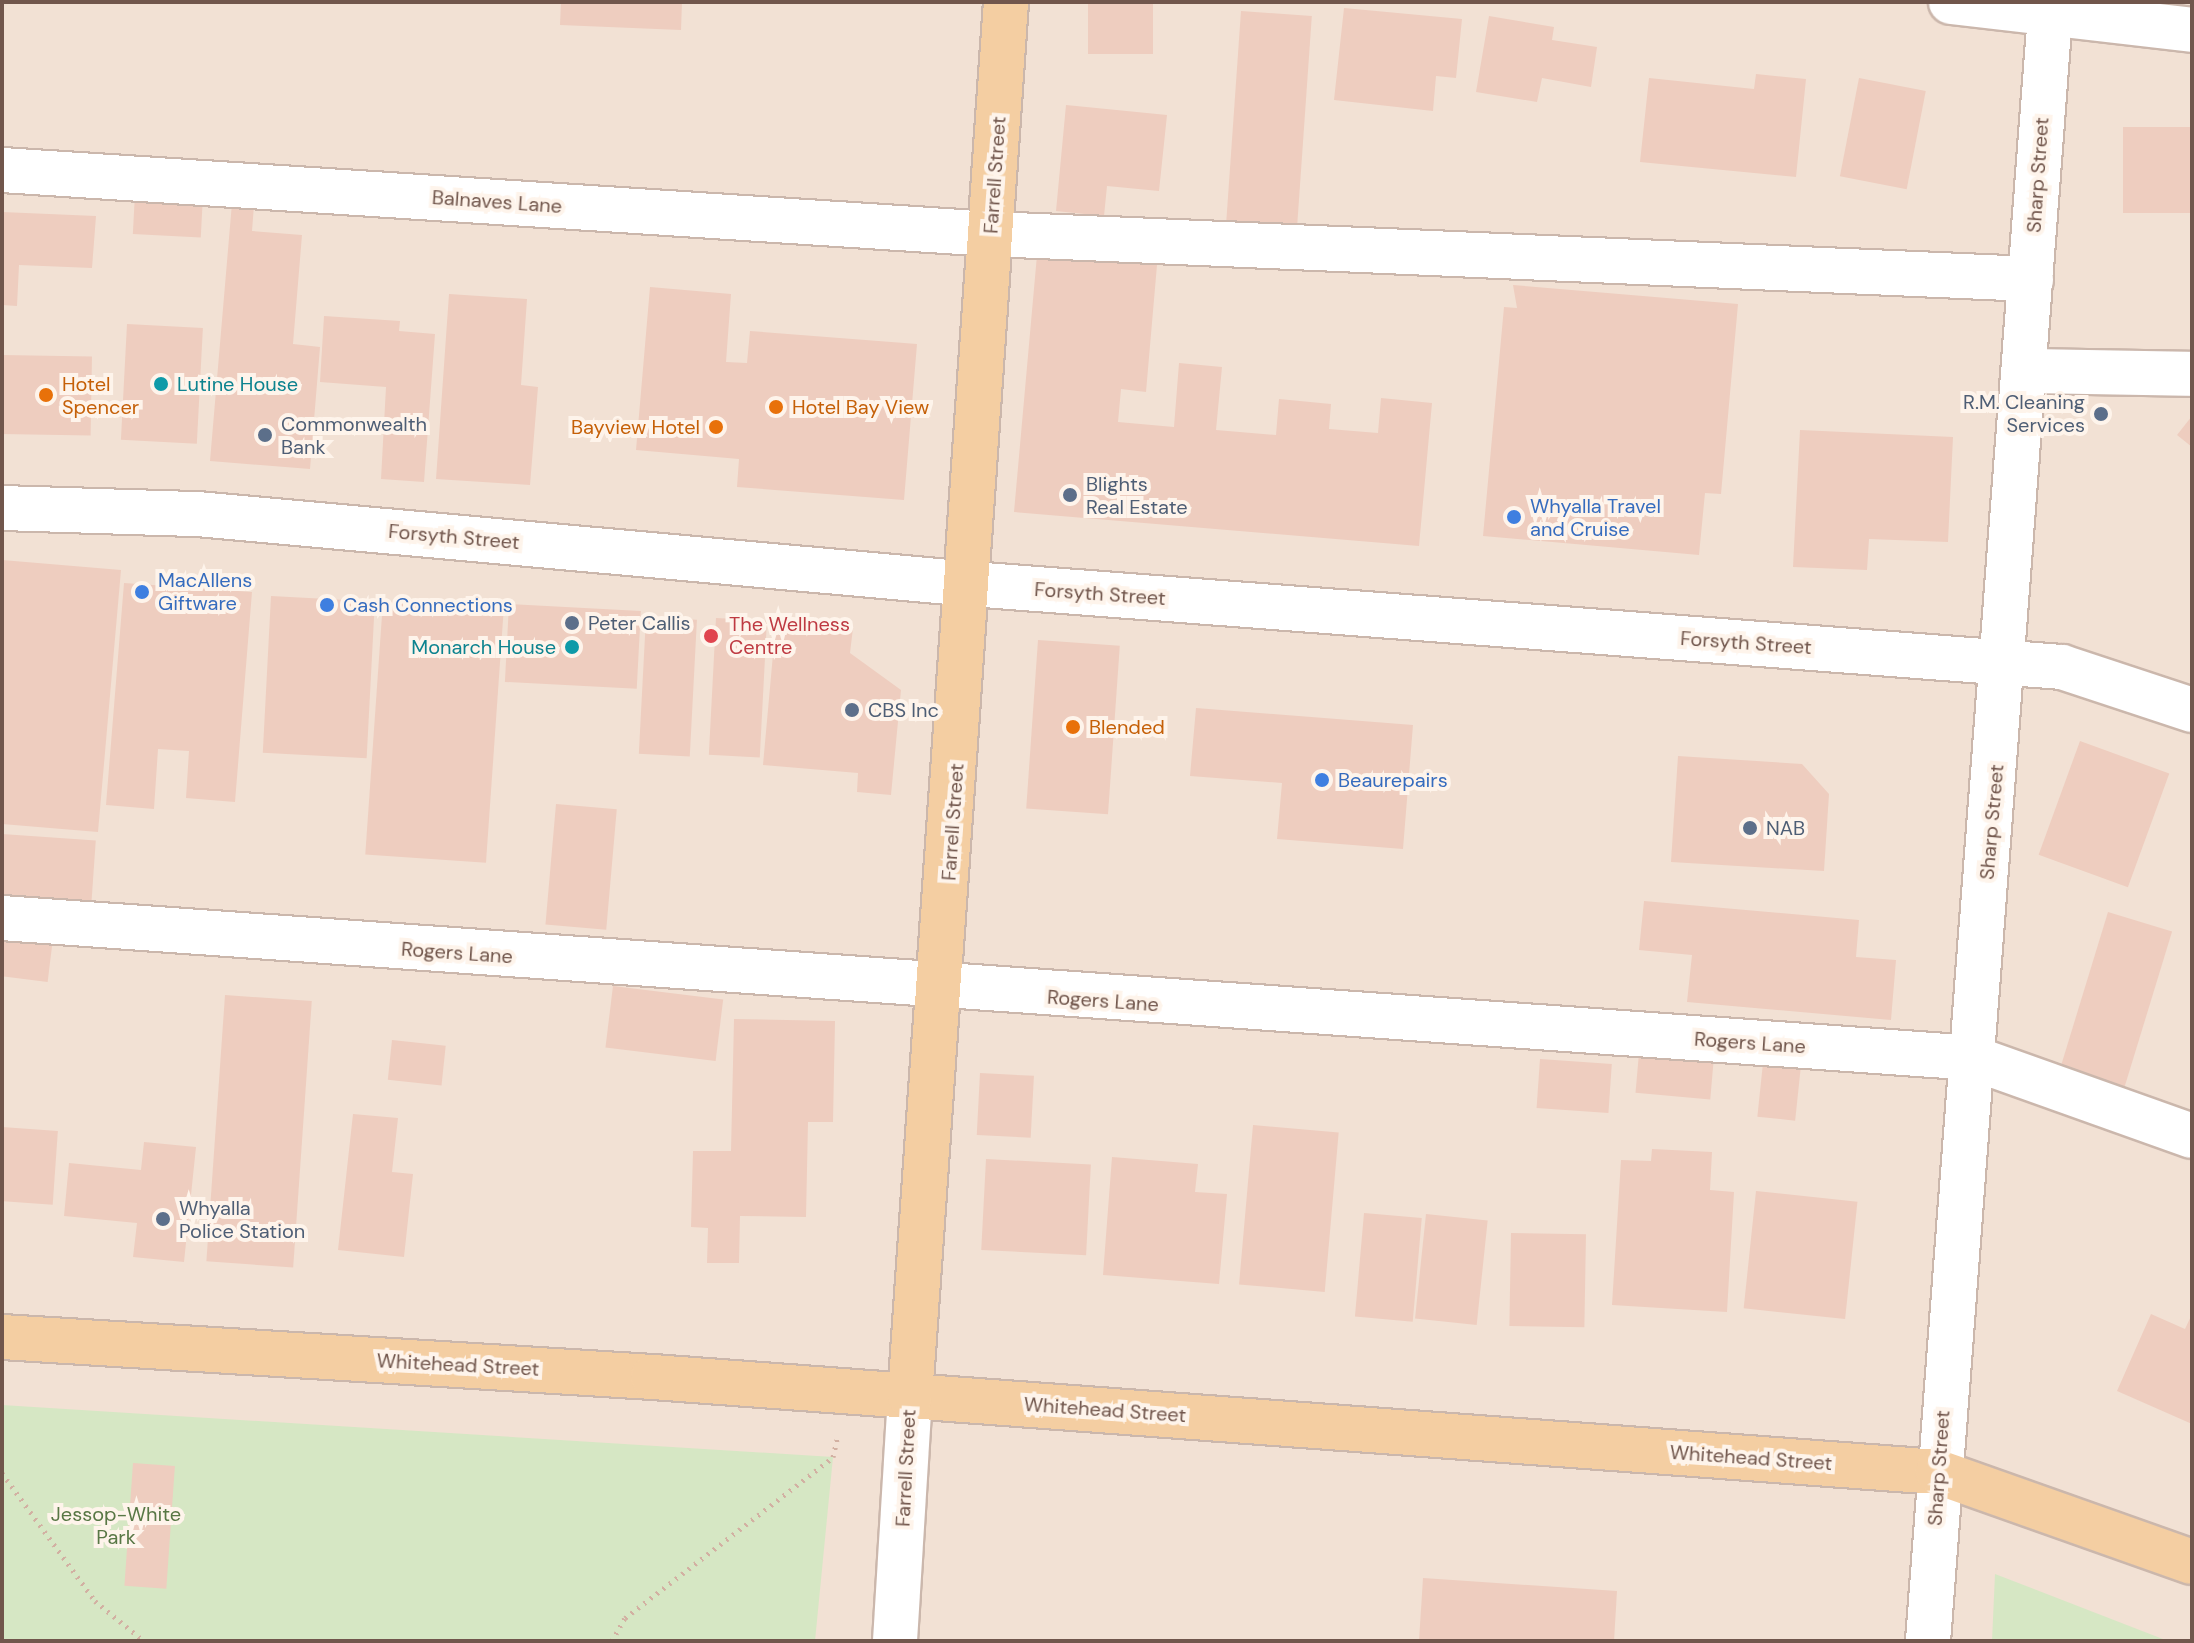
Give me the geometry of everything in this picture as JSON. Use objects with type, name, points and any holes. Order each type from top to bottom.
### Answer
[{"type":"main road","name":"Farrell Street","points":[[910,1396],[971,584],[1006,2]]},
{"type":"main road","name":"Whitehead Street","points":[[2,1337],[850,1391],[1938,1472],[2192,1562]]},
{"type":"street","points":[[1951,2],[2050,10],[2192,30]]},
{"type":"street","name":"Sharp Street","points":[[1928,1641],[1938,1472],[2004,663],[2050,10]]},
{"type":"street","name":"Balnaves Lane","points":[[2,170],[992,234],[2031,279]]},
{"type":"street","points":[[2025,371],[2192,374]]},
{"type":"street","name":"Forsyth Street","points":[[2,508],[197,514],[971,584],[2062,667],[2192,710]]},
{"type":"street","name":"Rogers Lane","points":[[2,918],[940,990],[1973,1058],[2192,1136]]},
{"type":"street","name":"Farrell Street","points":[[895,1641],[910,1396]]},
{"type":"path","points":[[612,1641],[625,1618],[833,1457],[850,1391]]},
{"type":"path","points":[[2,1473],[95,1601],[144,1641]]},
{"type":"shaded area","points":[[2,2],[2192,2],[2192,1641],[2,1641]]},
{"type":"green space","name":"Jessop-White Park","points":[[2,1405],[833,1457],[815,1641],[2,1641]]},
{"type":"green space","points":[[1995,1574],[2168,1641],[1992,1641]]},
{"type":"building","points":[[561,2],[682,2],[681,30],[560,25]]},
{"type":"building","points":[[1088,2],[1153,2],[1153,54],[1088,54]]},
{"type":"building","points":[[1344,8],[1462,19],[1456,78],[1436,76],[1433,111],[1334,100]]},
{"type":"building","points":[[1241,11],[1312,16],[1297,233],[1226,228]]},
{"type":"building","points":[[1489,16],[1554,27],[1552,40],[1597,47],[1591,87],[1542,78],[1537,102],[1476,92]]},
{"type":"building","points":[[1756,74],[1806,79],[1796,177],[1640,162],[1649,78],[1754,89]]},
{"type":"building","points":[[1859,78],[1926,91],[1907,189],[1840,176]]},
{"type":"building","points":[[1066,105],[1167,115],[1159,191],[1107,186],[1104,216],[1056,211]]},
{"type":"building","points":[[2123,127],[2192,127],[2192,213],[2123,213]]},
{"type":"building","points":[[135,193],[203,197],[201,238],[133,234]]},
{"type":"building","points":[[232,203],[254,205],[252,231],[302,235],[293,344],[320,347],[310,469],[210,461]]},
{"type":"building","points":[[2,212],[96,216],[92,268],[19,265],[17,306],[2,305]]},
{"type":"building","points":[[1037,255],[1157,265],[1146,392],[1121,389],[1118,422],[1174,427],[1179,363],[1222,367],[1216,430],[1276,435],[1279,399],[1331,404],[1329,429],[1378,433],[1381,398],[1432,403],[1419,546],[1014,512]]},
{"type":"building","points":[[1513,285],[1738,304],[1721,494],[1705,493],[1699,555],[1483,536],[1504,307],[1517,308]]},
{"type":"building","name":"Hotel Bay View","points":[[650,287],[731,294],[726,362],[747,363],[750,331],[917,344],[904,500],[737,487],[739,459],[636,450]]},
{"type":"building","points":[[449,294],[527,299],[521,385],[538,387],[530,485],[436,479]]},
{"type":"building","points":[[324,316],[400,321],[399,331],[435,334],[424,482],[381,479],[386,387],[320,382]]},
{"type":"building","name":"Lutine House","points":[[127,324],[203,328],[197,444],[121,440]]},
{"type":"building","name":"Hotel Spencer","points":[[2,355],[92,357],[91,436],[2,434]]},
{"type":"building","points":[[2192,416],[2192,447],[2177,435]]},
{"type":"building","points":[[1800,430],[1953,437],[1948,542],[1869,539],[1867,570],[1793,567]]},
{"type":"building","points":[[2,560],[121,570],[98,832],[2,824]]},
{"type":"building","points":[[124,583],[252,592],[235,802],[186,798],[189,751],[158,749],[154,809],[106,805]]},
{"type":"building","points":[[271,596],[375,601],[367,758],[263,753]]},
{"type":"building","points":[[383,601],[504,609],[486,863],[365,854]]},
{"type":"building","name":"Monarch House","points":[[509,604],[641,611],[637,689],[505,682]]},
{"type":"building","points":[[646,617],[697,620],[690,756],[639,754]]},
{"type":"building","points":[[716,618],[767,621],[760,757],[709,755]]},
{"type":"building","points":[[776,621],[853,628],[850,653],[901,690],[891,795],[857,792],[858,773],[763,765]]},
{"type":"building","name":"Blended","points":[[1038,640],[1120,646],[1108,814],[1026,809]]},
{"type":"building","name":"Beaurepairs","points":[[1196,708],[1413,725],[1403,849],[1277,839],[1282,783],[1190,776]]},
{"type":"building","points":[[2080,741],[2169,773],[2128,887],[2039,855]]},
{"type":"building","name":"NAB","points":[[1678,756],[1802,764],[1829,794],[1824,871],[1671,862]]},
{"type":"building","points":[[556,804],[617,809],[606,930],[545,925]]},
{"type":"building","points":[[2,834],[96,841],[91,905],[2,899]]},
{"type":"building","points":[[1644,901],[1859,920],[1856,957],[1896,960],[1891,1020],[1687,1002],[1692,955],[1639,950]]},
{"type":"building","points":[[2108,912],[2172,932],[2122,1096],[2058,1076]]},
{"type":"building","points":[[2,935],[53,941],[48,982],[2,976]]},
{"type":"building","points":[[613,986],[723,1000],[716,1061],[605,1048]]},
{"type":"building","points":[[225,995],[312,1001],[293,1267],[206,1261]]},
{"type":"building","points":[[734,1019],[835,1021],[833,1122],[808,1122],[806,1217],[740,1216],[739,1263],[707,1263],[708,1228],[691,1227],[693,1151],[731,1151]]},
{"type":"building","points":[[392,1040],[446,1046],[442,1085],[388,1080]]},
{"type":"building","points":[[1639,1053],[1714,1060],[1710,1099],[1636,1093]]},
{"type":"building","points":[[1540,1059],[1612,1064],[1608,1113],[1537,1108]]},
{"type":"building","points":[[1763,1063],[1801,1067],[1795,1121],[1757,1117]]},
{"type":"building","points":[[980,1073],[1034,1076],[1031,1138],[977,1135]]},
{"type":"building","points":[[353,1114],[398,1118],[392,1172],[413,1174],[404,1257],[338,1250]]},
{"type":"building","points":[[1253,1125],[1339,1132],[1325,1292],[1239,1284]]},
{"type":"building","points":[[2,1127],[58,1131],[53,1205],[2,1201]]},
{"type":"building","points":[[144,1142],[196,1147],[184,1262],[133,1257],[137,1223],[64,1216],[69,1163],[141,1170]]},
{"type":"building","points":[[1652,1149],[1712,1152],[1710,1190],[1734,1192],[1727,1312],[1612,1305],[1621,1160],[1651,1161]]},
{"type":"building","points":[[1112,1157],[1198,1164],[1195,1192],[1227,1194],[1219,1284],[1103,1275]]},
{"type":"building","points":[[986,1159],[1091,1164],[1086,1255],[981,1250]]},
{"type":"building","points":[[1756,1191],[1857,1202],[1845,1319],[1744,1308]]},
{"type":"building","points":[[1364,1213],[1422,1218],[1413,1322],[1355,1317]]},
{"type":"building","points":[[1426,1214],[1488,1220],[1477,1325],[1415,1318]]},
{"type":"building","points":[[1511,1233],[1586,1234],[1584,1327],[1509,1326]]},
{"type":"building","points":[[2151,1314],[2185,1329],[2192,1314],[2192,1424],[2117,1391]]},
{"type":"building","points":[[133,1463],[175,1466],[166,1589],[124,1586]]},
{"type":"building","points":[[1423,1578],[1617,1591],[1614,1641],[1419,1641]]},
{"type":"place","name":"Lutine House","points":[[161,384]]},
{"type":"place","name":"Hotel Spencer","points":[[46,395]]},
{"type":"place","name":"Hotel Bay View","points":[[776,407]]},
{"type":"place","name":"R.M. Cleaning Services","points":[[2101,414]]},
{"type":"place","name":"Bayview Hotel","points":[[716,427]]},
{"type":"place","name":"Commonwealth Bank","points":[[265,435]]},
{"type":"place","name":"Blights Real Estate","points":[[1070,495]]},
{"type":"place","name":"Whyalla Travel and Cruise","points":[[1514,517]]},
{"type":"place","name":"MacAllens Giftware","points":[[142,592]]},
{"type":"place","name":"Cash Connections","points":[[327,605]]},
{"type":"place","name":"Peter Callis","points":[[572,623]]},
{"type":"place","name":"The Wellness Centre","points":[[711,636]]},
{"type":"place","name":"Monarch House","points":[[572,647]]},
{"type":"place","name":"CBS Inc","points":[[852,710]]},
{"type":"place","name":"Blended","points":[[1073,727]]},
{"type":"place","name":"Beaurepairs","points":[[1322,780]]},
{"type":"place","name":"NAB","points":[[1750,828]]},
{"type":"place","name":"Whyalla Police Station","points":[[163,1219]]}]
